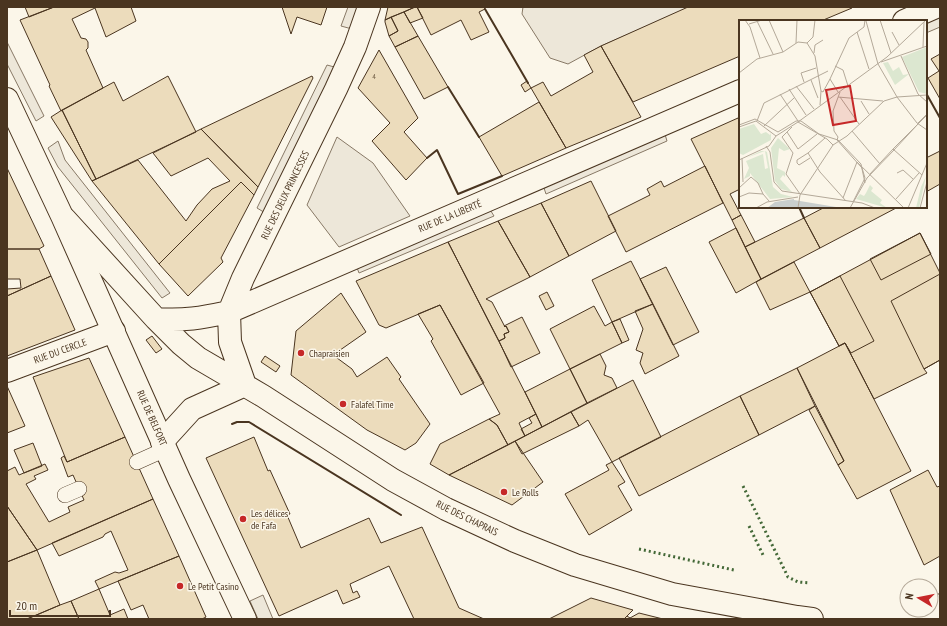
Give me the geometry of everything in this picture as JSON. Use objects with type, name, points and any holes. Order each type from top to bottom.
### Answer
[{"type":"street","name":"RUE DES DEUX PRINCESSES","points":[[245,386],[230,342],[228,312],[243,278],[336,89],[355,47],[369,7]]},
{"type":"street","points":[[906,20],[936,7]]},
{"type":"street","name":"RUE DE LA LIBERTÉ","points":[[156,319],[176,321],[228,312],[739,91]]},
{"type":"street","name":"RUE DE BELFORT","points":[[7,99],[62,216],[164,446],[244,619]]},
{"type":"street","name":"RUE DE BELFORT","points":[[62,216],[156,319],[181,344],[198,358],[245,386]]},
{"type":"street","name":"RUE DU CERCLE","points":[[7,370],[114,331]]},
{"type":"street","points":[[164,446],[192,409],[245,386]]},
{"type":"street","name":"RUE DES CHAPRAIS","points":[[245,386],[393,480],[446,509],[515,541],[575,565],[672,594],[774,616],[812,619]]},
{"type":"lane","points":[[137,462],[164,446]]},
{"type":"lane","points":[[65,495],[79,489]]},
{"type":"shaded area","points":[[348,7],[359,7],[352,29],[341,26]]},
{"type":"shaded area","points":[[523,7],[689,8],[601,46],[568,64],[550,58],[522,14]]},
{"type":"shaded area","points":[[940,10],[940,27],[927,33],[927,20]]},
{"type":"shaded area","points":[[7,42],[44,116],[36,121],[7,64]]},
{"type":"shaded area","points":[[327,65],[338,68],[267,214],[257,208]]},
{"type":"shaded area","points":[[664,131],[667,141],[546,194],[543,185]]},
{"type":"shaded area","points":[[337,137],[373,163],[410,216],[339,247],[307,205]]},
{"type":"shaded area","points":[[58,141],[65,160],[170,293],[162,298],[58,167],[48,148]]},
{"type":"shaded area","points":[[489,208],[494,216],[359,273],[356,265]]},
{"type":"shaded area","points":[[263,595],[273,619],[258,619],[250,601]]},
{"type":"building","points":[[25,7],[54,7],[29,17]]},
{"type":"building","points":[[54,7],[131,7],[136,21],[106,37],[95,8],[72,19],[81,38],[86,39],[88,42],[88,48],[86,50],[103,88],[61,111],[20,20]]},
{"type":"building","points":[[282,7],[327,7],[321,25],[297,17],[291,34]]},
{"type":"building","points":[[388,7],[415,7],[385,20]]},
{"type":"building","points":[[417,7],[423,18],[410,23],[404,12]]},
{"type":"building","points":[[417,7],[484,7],[485,9],[479,12],[489,32],[471,40],[461,20],[431,35]]},
{"type":"building","points":[[688,7],[852,7],[823,20],[739,20],[739,56],[633,102],[601,46]]},
{"type":"building","points":[[404,12],[418,36],[395,47],[389,36],[398,31],[391,17]]},
{"type":"building","points":[[391,17],[398,31],[389,36],[385,20]]},
{"type":"building","points":[[418,36],[448,87],[424,99],[395,47]]},
{"type":"building","points":[[601,46],[641,117],[566,148],[531,88],[543,82],[551,96],[593,72],[584,55]]},
{"type":"building","points":[[379,50],[418,118],[404,132],[427,158],[406,180],[372,141],[390,123],[358,88]]},
{"type":"building","points":[[940,54],[940,99],[928,78],[939,71],[931,59]]},
{"type":"building","points":[[168,76],[196,132],[96,179],[62,110],[114,82],[123,101]]},
{"type":"building","points":[[312,76],[313,78],[258,187],[201,129]]},
{"type":"building","points":[[527,81],[531,88],[525,92],[521,85]]},
{"type":"building","points":[[539,102],[566,148],[502,176],[479,137]]},
{"type":"building","points":[[62,110],[96,179],[92,181],[51,117]]},
{"type":"building","points":[[738,118],[739,190],[730,194],[741,215],[732,220],[691,139]]},
{"type":"building","points":[[201,129],[258,187],[254,195],[241,182],[159,264],[92,181],[138,160],[186,221],[197,205],[212,189],[230,181],[208,158],[171,176],[153,153]]},
{"type":"building","points":[[940,151],[940,184],[927,191],[927,158]]},
{"type":"building","points":[[705,166],[723,203],[626,252],[608,216],[650,195],[647,189],[661,181],[664,187]]},
{"type":"building","points":[[7,168],[44,246],[39,249],[7,249]]},
{"type":"building","points":[[591,181],[616,231],[569,256],[541,203]]},
{"type":"building","points":[[241,182],[254,195],[221,258],[223,262],[188,296],[159,264]]},
{"type":"building","points":[[541,203],[569,256],[530,277],[498,221]]},
{"type":"building","points":[[823,208],[896,208],[820,248],[804,218]]},
{"type":"building","points":[[741,215],[755,242],[745,247],[732,220]]},
{"type":"building","points":[[804,218],[820,248],[761,279],[745,247]]},
{"type":"building","points":[[498,221],[530,277],[486,299],[492,302],[509,332],[504,334],[505,338],[499,341],[448,242]]},
{"type":"building","points":[[736,228],[761,279],[736,293],[709,242]]},
{"type":"building","points":[[920,233],[940,273],[940,360],[924,369],[927,373],[874,399],[845,343],[839,346],[810,292]]},
{"type":"building","points":[[920,233],[931,254],[881,280],[870,259]]},
{"type":"building","points":[[448,242],[536,414],[519,423],[525,436],[508,445],[497,425],[489,419],[500,414],[440,305],[386,328],[379,325],[356,281]]},
{"type":"building","points":[[7,249],[39,249],[51,276],[7,296],[7,289],[21,288],[20,279],[7,279]]},
{"type":"building","points":[[631,261],[653,304],[612,322],[592,280]]},
{"type":"building","points":[[794,262],[810,292],[770,310],[756,282]]},
{"type":"building","points":[[666,267],[699,332],[673,345],[640,279]]},
{"type":"building","points":[[940,274],[940,360],[924,369],[891,301]]},
{"type":"building","points":[[51,276],[75,330],[7,356],[7,296]]},
{"type":"building","points":[[840,276],[874,341],[851,353],[845,343],[839,346],[810,292]]},
{"type":"building","points":[[547,292],[554,306],[546,310],[539,296]]},
{"type":"building","points":[[341,293],[366,332],[333,355],[352,369],[357,377],[387,357],[401,377],[399,379],[430,424],[416,443],[405,450],[367,430],[291,375],[296,331]]},
{"type":"building","points":[[653,304],[679,356],[645,374],[640,363],[643,353],[636,350],[643,329],[635,311]]},
{"type":"building","points":[[440,305],[484,383],[461,395],[431,341],[433,339],[418,314]]},
{"type":"building","points":[[594,306],[605,326],[612,322],[622,343],[570,369],[550,329]]},
{"type":"building","points":[[522,317],[540,353],[511,367],[499,341],[505,338],[504,334],[509,332],[506,326],[504,326]]},
{"type":"building","points":[[620,319],[629,340],[622,343],[612,322]]},
{"type":"building","points":[[152,336],[162,349],[156,353],[146,340]]},
{"type":"building","points":[[845,343],[911,471],[857,499],[838,465],[844,461],[797,368]]},
{"type":"building","points":[[600,354],[606,366],[604,375],[612,378],[617,388],[587,403],[570,369]]},
{"type":"building","points":[[265,356],[280,366],[276,372],[261,362]]},
{"type":"building","points":[[89,358],[125,437],[67,462],[33,377]]},
{"type":"building","points":[[797,368],[815,406],[759,435],[740,396]]},
{"type":"building","points":[[570,369],[587,403],[542,427],[525,392]]},
{"type":"building","points":[[633,380],[661,437],[612,462],[588,420],[579,426],[571,412]]},
{"type":"building","points":[[7,386],[25,426],[7,433]]},
{"type":"building","points":[[740,396],[759,435],[639,496],[619,458]]},
{"type":"building","points":[[815,406],[844,461],[838,465],[809,410]]},
{"type":"building","points":[[571,412],[579,426],[522,454],[515,441]]},
{"type":"building","points":[[536,414],[542,427],[525,436],[521,429],[532,423],[529,418]]},
{"type":"building","points":[[489,419],[497,425],[508,445],[449,475],[430,464],[440,444]]},
{"type":"building","points":[[125,437],[153,499],[37,550],[7,506],[7,471],[15,467],[19,475],[45,464],[48,470],[34,476],[36,479],[26,484],[49,522],[70,512],[68,507],[84,500],[73,475],[68,477],[61,458],[64,456],[67,462]]},
{"type":"building","points":[[254,437],[268,471],[270,470],[290,514],[287,515],[301,548],[369,518],[381,543],[422,527],[459,608],[484,619],[414,619],[389,566],[350,584],[353,593],[357,591],[360,597],[343,604],[337,590],[279,616],[206,458]]},
{"type":"building","points":[[515,441],[543,482],[512,505],[449,475]]},
{"type":"building","points":[[33,443],[42,466],[24,473],[14,450]]},
{"type":"building","points":[[612,462],[625,482],[618,486],[632,510],[589,535],[565,494],[609,470],[606,465]]},
{"type":"building","points":[[928,470],[937,487],[940,486],[940,556],[924,565],[890,490]]},
{"type":"building","points":[[153,499],[179,556],[99,589],[95,581],[115,572],[119,573],[128,570],[111,531],[103,537],[59,556],[52,543]]},
{"type":"building","points":[[7,506],[37,550],[7,562]]},
{"type":"building","points":[[37,550],[60,605],[27,619],[7,619],[7,562]]},
{"type":"building","points":[[179,556],[206,617],[202,619],[149,619],[143,605],[131,610],[118,581]]},
{"type":"building","points":[[99,589],[110,615],[124,609],[128,619],[79,619],[71,601]]},
{"type":"building","points":[[591,598],[633,610],[624,619],[549,619]]},
{"type":"building","points":[[71,601],[79,619],[27,619],[60,605]]},
{"type":"building","points":[[639,613],[663,619],[624,619],[627,616],[630,618]]},
{"type":"hedge","points":[[743,486],[788,577],[798,582],[810,583]]},
{"type":"hedge","points":[[749,526],[764,557]]},
{"type":"hedge","points":[[639,549],[734,570]]},
{"type":"wall","points":[[485,9],[528,83]]},
{"type":"wall","points":[[448,87],[479,137]]},
{"type":"wall","points":[[927,95],[940,118]]},
{"type":"wall","points":[[427,158],[437,150],[458,194],[502,176]]},
{"type":"wall","points":[[799,208],[804,218]]},
{"type":"wall","points":[[232,424],[237,422],[249,422],[401,515]]},
{"type":"place","name":"Chapraisien","points":[[301,353]]},
{"type":"place","name":"Falafel Time","points":[[343,404]]},
{"type":"place","name":"Le Rolls","points":[[504,492]]},
{"type":"place","name":"Les délices de Fafa","points":[[243,519]]},
{"type":"place","name":"Le Petit Casino","points":[[180,586]]}]
